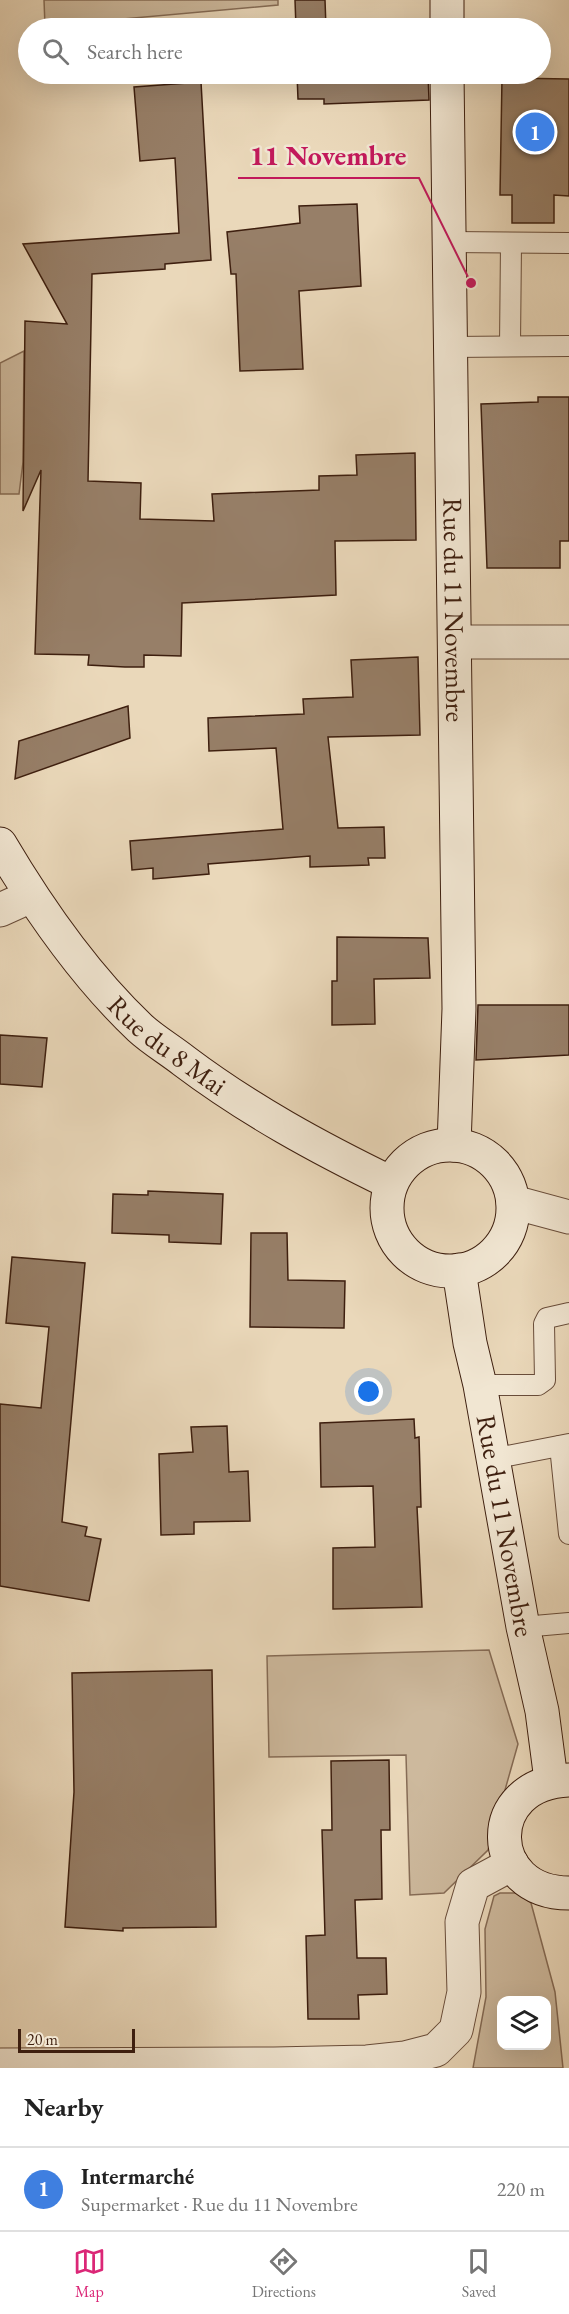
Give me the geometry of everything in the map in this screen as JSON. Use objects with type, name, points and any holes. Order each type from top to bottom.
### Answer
[{"type":"street","points":[[447,0],[447,18]]},
{"type":"street","name":"Rue du 11 Novembre","points":[[447,84],[459,1009],[454,1145]]},
{"type":"street","points":[[456,642],[569,642]]},
{"type":"street","name":"Rue du 8 Mai","points":[[0,844],[31,896],[91,975],[141,1029],[227,1094],[322,1149],[391,1184]]},
{"type":"street","points":[[0,910],[31,896]]},
{"type":"street","points":[[454,1145],[471,1148],[487,1157],[500,1169],[513,1202],[511,1221],[504,1239],[493,1254],[477,1264],[459,1270],[440,1270],[422,1264],[406,1254],[395,1239],[388,1221],[387,1202],[391,1184],[401,1167],[417,1154],[435,1146],[454,1145]]},
{"type":"street","points":[[513,1202],[569,1217]]},
{"type":"street","name":"Rue du 11 Novembre","points":[[459,1270],[470,1343],[480,1385],[522,1627],[560,1780]]},
{"type":"street","points":[[560,1780],[534,1787],[520,1797],[510,1812],[505,1830],[505,1847],[512,1864],[522,1878],[537,1888],[553,1893],[569,1893]]},
{"type":"street","points":[[0,2065],[367,2062],[405,2058],[436,2050],[456,2030],[464,1992],[462,1922],[473,1886],[512,1864]]},
{"type":"lane","points":[[449,242],[569,243]]},
{"type":"lane","points":[[510,346],[511,243]]},
{"type":"lane","points":[[450,347],[569,346]]},
{"type":"lane","points":[[480,1385],[538,1385],[545,1380],[544,1324],[547,1318],[569,1313]]},
{"type":"lane","points":[[492,1459],[565,1445],[569,1534]]},
{"type":"lane","points":[[522,1627],[569,1623]]},
{"type":"shaded area","points":[[44,0],[278,0],[278,5],[134,18],[45,18]]},
{"type":"shaded area","points":[[24,351],[23,462],[19,494],[0,494],[0,363]]},
{"type":"shaded area","points":[[489,1650],[518,1744],[488,1850],[444,1893],[410,1895],[406,1755],[269,1757],[267,1656]]},
{"type":"shaded area","points":[[500,1893],[517,1893],[531,1903],[555,1992],[563,2068],[473,2068],[486,1997],[485,1929],[494,1896]]},
{"type":"building","points":[[295,0],[325,0],[326,18],[296,18]]},
{"type":"building","points":[[551,79],[569,79],[569,196],[554,195],[554,223],[512,223],[512,195],[500,195],[502,84],[551,84]]},
{"type":"building","points":[[201,84],[211,260],[165,264],[165,269],[92,274],[88,481],[141,483],[140,519],[214,521],[212,494],[319,490],[319,476],[357,475],[356,455],[415,453],[416,540],[335,541],[336,595],[182,603],[181,656],[144,655],[144,667],[88,665],[89,655],[35,654],[41,470],[23,511],[25,321],[67,324],[23,244],[179,233],[175,158],[140,161],[134,87]]},
{"type":"building","points":[[297,84],[428,84],[429,100],[324,104],[324,99],[298,99]]},
{"type":"building","points":[[357,204],[361,286],[299,291],[303,369],[240,371],[236,274],[231,274],[227,232],[300,223],[299,206]]},
{"type":"building","points":[[538,397],[569,397],[569,541],[560,541],[560,568],[487,568],[481,404],[538,402]]},
{"type":"building","points":[[418,657],[420,735],[328,737],[338,828],[384,827],[385,858],[368,858],[369,865],[310,867],[310,856],[208,864],[209,874],[153,879],[153,868],[132,870],[130,841],[283,829],[276,748],[209,751],[208,718],[304,714],[303,699],[353,697],[351,660]]},
{"type":"building","points":[[128,706],[130,738],[15,779],[19,741]]},
{"type":"building","points":[[337,937],[428,938],[430,978],[374,979],[375,1024],[332,1025],[332,981],[337,981]]},
{"type":"building","points":[[478,1005],[569,1005],[569,1055],[476,1060]]},
{"type":"building","points":[[0,1035],[47,1038],[42,1087],[0,1084]]},
{"type":"building","points":[[148,1191],[223,1194],[221,1244],[169,1242],[169,1235],[112,1233],[113,1194],[148,1195]]},
{"type":"building","points":[[251,1233],[287,1233],[288,1280],[345,1281],[344,1328],[250,1327]]},
{"type":"building","points":[[12,1257],[85,1263],[62,1522],[87,1527],[85,1536],[101,1539],[89,1601],[0,1586],[0,1404],[41,1408],[49,1327],[6,1323]]},
{"type":"building","points":[[414,1419],[415,1438],[419,1437],[421,1507],[417,1507],[422,1607],[333,1609],[333,1548],[375,1547],[373,1486],[321,1487],[320,1423]]},
{"type":"building","points":[[227,1426],[229,1472],[248,1471],[250,1521],[194,1522],[194,1534],[161,1535],[159,1454],[193,1452],[191,1427]]},
{"type":"building","points":[[212,1670],[216,1927],[123,1928],[123,1931],[65,1927],[74,1792],[72,1673]]},
{"type":"building","points":[[389,1760],[390,1830],[381,1830],[382,1899],[355,1900],[357,1958],[386,1958],[387,1994],[358,1995],[359,2019],[308,2019],[306,1936],[325,1935],[322,1830],[332,1830],[331,1761]]},
{"type":"place","name":"Intermarché","points":[[535,132]]},
{"type":"place","name":"11 Novembre","points":[[471,283]]}]
